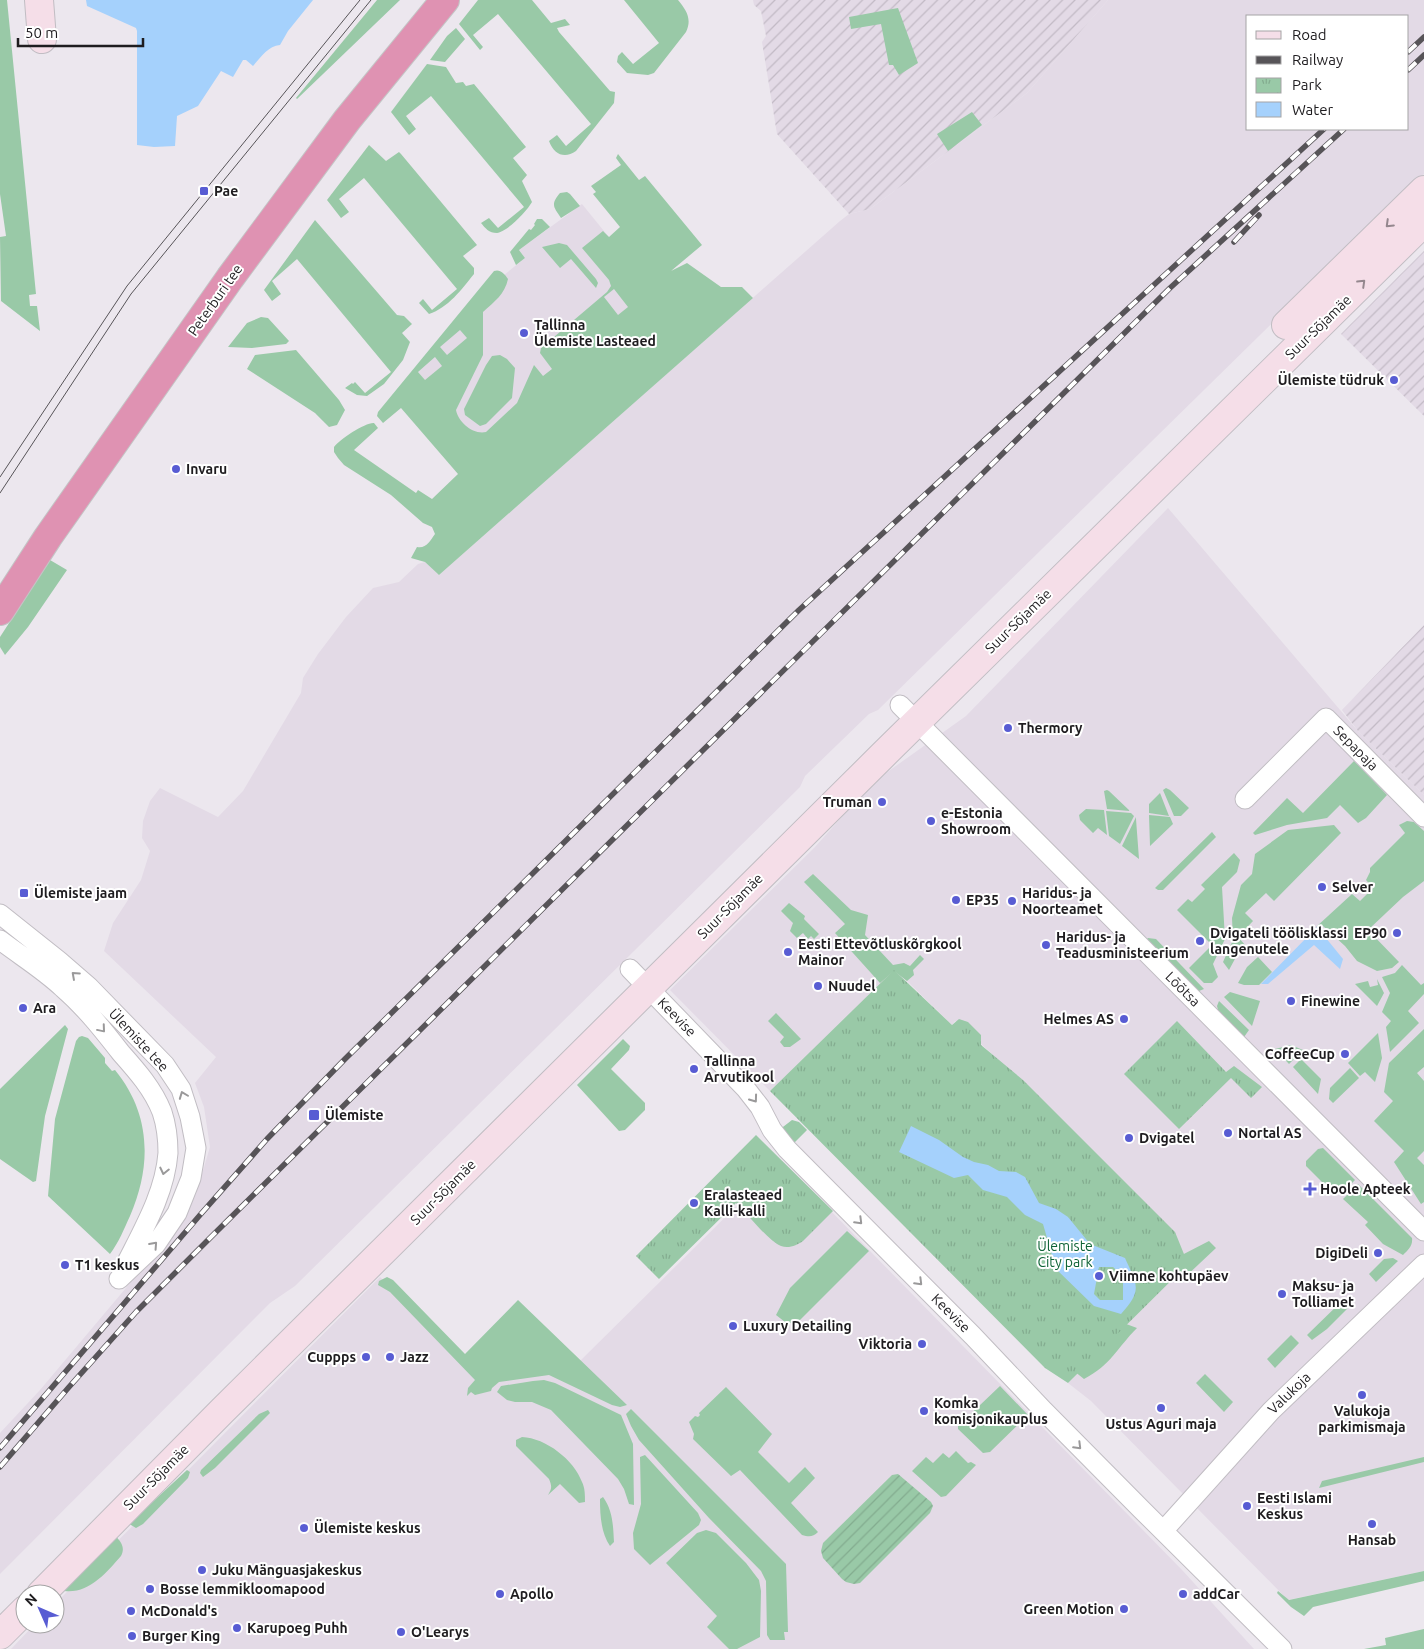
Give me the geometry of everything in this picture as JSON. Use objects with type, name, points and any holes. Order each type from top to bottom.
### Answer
[{"type":"highway","name":"Peterburi tee","points":[[0,611],[48,536],[241,262],[347,120],[444,0]]},
{"type":"main road","points":[[39,0],[42,39]]},
{"type":"main road","name":"Suur-Sõjamäe","points":[[51,1584],[228,1404],[639,978],[1294,333],[1424,190]]},
{"type":"main road","name":"Suur-Sõjamäe","points":[[1294,333],[1424,222]]},
{"type":"main road","points":[[0,1635],[15,1620]]},
{"type":"street","name":"Lõõtsa","points":[[908,713],[1424,1231]]},
{"type":"street","name":"Sepapaja","points":[[1245,799],[1326,718],[1424,817]]},
{"type":"street","name":"Ülemiste tee","points":[[0,914],[59,960],[89,987],[165,1065],[181,1089],[184,1098],[196,1148],[192,1178],[177,1213],[156,1244],[119,1278],[149,1219],[165,1170],[168,1152],[162,1114],[148,1086],[89,1014],[62,987],[0,940]]},
{"type":"street","name":"Keevise","points":[[639,978],[746,1089],[760,1107],[772,1130],[787,1149],[973,1336],[1044,1411],[1282,1649]]},
{"type":"street","name":"Valukoja","points":[[1163,1531],[1271,1411],[1424,1264]]},
{"type":"shaded area","points":[[753,0],[1108,0],[1027,93],[870,209],[849,214],[777,134],[762,42],[766,36],[761,11],[754,5]]},
{"type":"shaded area","points":[[1108,0],[1424,0],[1424,174],[878,710],[869,714],[805,776],[800,787],[295,1286],[270,1303],[0,1574],[0,1433],[40,1390],[179,1225],[196,1194],[210,1147],[204,1107],[195,1083],[216,1057],[104,951],[113,923],[141,880],[150,851],[142,838],[143,821],[150,801],[160,788],[218,817],[243,791],[301,693],[303,678],[318,654],[346,617],[373,588],[399,582],[418,564],[425,562],[439,575],[840,221],[849,214],[870,209],[1027,93]]},
{"type":"shaded area","name":"Tallinna Ülemiste Lasteaed","points":[[582,204],[608,236],[669,285],[456,472],[423,378],[418,372],[435,357],[439,347],[487,289],[525,258],[519,250]]},
{"type":"shaded area","points":[[1424,251],[1424,416],[1341,334]]},
{"type":"shaded area","points":[[1168,508],[1358,731],[1424,795],[1424,1571],[1288,1600],[1091,1401],[1068,1383],[1188,1264],[990,1052],[955,1021],[952,1025],[907,981],[894,971],[770,1091],[670,990],[815,847],[848,810],[886,773],[966,716]]},
{"type":"shaded area","points":[[1424,625],[1424,795],[1358,731],[1342,710]]},
{"type":"shaded area","points":[[782,1161],[1183,1571],[1254,1649],[11,1649],[25,1634],[65,1634],[65,1594],[380,1277],[465,1357],[526,1313],[580,1361]]},
{"type":"green space","points":[[0,0],[7,0],[36,294],[29,295],[30,306],[37,306],[40,331],[1,301],[0,237],[6,236],[0,194]]},
{"type":"green space","points":[[377,0],[400,0],[297,99],[296,98]]},
{"type":"green space","points":[[478,0],[532,0],[551,23],[565,19],[570,25],[557,28],[559,32],[610,91],[615,92],[614,103],[576,151],[568,155],[560,154],[554,150],[549,141],[557,135],[566,146],[591,124],[498,14],[473,35],[483,47],[480,50],[459,24]]},
{"type":"green space","points":[[624,0],[678,0],[688,15],[689,23],[686,32],[654,73],[648,75],[627,73],[617,62],[618,56],[622,52],[633,64],[659,43]]},
{"type":"green space","points":[[898,8],[918,63],[899,75],[893,65],[889,65],[881,24],[851,29],[849,17]]},
{"type":"green space","points":[[456,28],[465,39],[445,62],[430,60],[447,36]]},
{"type":"green space","points":[[427,64],[446,67],[456,83],[463,82],[466,86],[474,84],[526,147],[513,158],[527,175],[522,181],[532,202],[516,220],[501,232],[492,232],[481,223],[489,218],[498,228],[524,207],[431,96],[406,116],[416,129],[409,135],[391,112]]},
{"type":"green space","points":[[972,112],[982,125],[948,151],[937,134]]},
{"type":"green space","points":[[369,145],[386,161],[399,152],[477,245],[463,256],[474,268],[474,274],[448,303],[429,314],[419,303],[423,299],[432,310],[457,289],[364,178],[339,199],[349,212],[341,218],[327,200]]},
{"type":"green space","points":[[618,154],[639,180],[645,176],[702,245],[671,271],[687,263],[721,287],[742,287],[753,298],[439,575],[425,562],[411,558],[417,547],[425,546],[435,534],[432,527],[423,523],[391,495],[344,465],[334,452],[334,447],[353,432],[365,425],[374,423],[378,428],[354,450],[416,493],[418,490],[432,499],[458,474],[401,408],[383,423],[377,416],[378,412],[494,271],[502,272],[505,275],[508,279],[507,284],[502,293],[483,312],[483,355],[456,410],[457,415],[471,430],[486,432],[517,403],[534,365],[543,376],[552,369],[540,353],[541,348],[607,292],[611,286],[609,280],[582,248],[603,231],[609,237],[620,227],[593,194],[596,192],[591,186],[621,165],[616,158]],"holes":[[[614,289],[628,307],[618,315],[604,297]],[[460,330],[467,338],[447,355],[440,347]],[[435,357],[442,366],[425,380],[418,372]]]},
{"type":"green space","points":[[567,192],[580,206],[561,218],[554,203],[560,193]]},
{"type":"green space","points":[[537,219],[542,219],[550,227],[519,250],[525,258],[516,265],[510,252],[529,229],[531,230]]},
{"type":"green space","points":[[315,220],[397,315],[404,316],[412,324],[402,333],[410,342],[403,360],[384,384],[367,396],[357,395],[345,388],[355,382],[365,393],[391,372],[297,259],[272,281],[281,294],[272,301],[264,290]]},
{"type":"green space","points":[[559,243],[567,245],[596,279],[598,283],[596,288],[571,259],[560,268],[542,247]]},
{"type":"green space","points":[[261,317],[268,318],[289,341],[286,344],[252,348],[228,347],[247,323]]},
{"type":"green space","points":[[296,350],[339,400],[345,410],[337,425],[329,427],[315,413],[247,369],[255,355]]},
{"type":"green space","points":[[500,355],[507,359],[515,368],[512,398],[486,424],[480,426],[465,415],[464,409],[492,356]]},
{"type":"green space","points":[[50,560],[67,570],[28,627],[5,655],[0,647],[0,637]]},
{"type":"green space","points":[[1354,761],[1387,795],[1366,818],[1358,823],[1340,805],[1327,818],[1287,825],[1255,835],[1253,833],[1287,798],[1303,813]]},
{"type":"green space","points":[[1166,788],[1189,808],[1181,816],[1174,816],[1163,790]]},
{"type":"green space","points":[[1107,790],[1130,811],[1107,809],[1104,791]]},
{"type":"green space","points":[[1160,793],[1169,816],[1149,813],[1149,804]]},
{"type":"green space","points":[[1086,809],[1104,810],[1107,835],[1098,828],[1093,833],[1080,820],[1079,815]]},
{"type":"green space","points":[[1106,811],[1131,813],[1134,816],[1120,844],[1109,836]]},
{"type":"green space","points":[[1149,815],[1170,817],[1173,824],[1150,846]]},
{"type":"green space","points":[[1136,817],[1136,819],[1139,859],[1122,846]]},
{"type":"green space","points":[[1407,821],[1414,822],[1424,831],[1424,881],[1403,897],[1368,930],[1399,962],[1392,968],[1377,971],[1357,961],[1345,946],[1323,926],[1316,927],[1352,894],[1360,901],[1373,888],[1366,880],[1370,868],[1405,833],[1399,825]]},
{"type":"green space","points":[[1334,825],[1341,833],[1274,901],[1266,893],[1245,913],[1253,921],[1238,937],[1246,946],[1236,957],[1229,970],[1223,962],[1233,940],[1232,918],[1241,885],[1252,874],[1255,854],[1288,830]]},
{"type":"green space","points":[[1212,832],[1216,837],[1163,890],[1155,888]]},
{"type":"green space","points":[[1234,853],[1240,860],[1237,872],[1222,887],[1225,939],[1213,964],[1218,977],[1212,983],[1204,983],[1189,968],[1212,945],[1177,910],[1188,899],[1192,902],[1205,889],[1201,885]]},
{"type":"green space","points":[[813,874],[851,910],[868,915],[865,935],[893,965],[904,963],[910,966],[920,955],[924,959],[913,970],[914,975],[907,981],[894,971],[880,983],[835,933],[845,924],[804,882]]},
{"type":"green space","points":[[789,903],[805,916],[804,919],[819,934],[814,939],[811,936],[808,939],[803,933],[797,938],[790,931],[793,923],[781,911]]},
{"type":"green space","points":[[1148,938],[1156,939],[1204,989],[1199,991]]},
{"type":"green space","points":[[1258,957],[1272,972],[1259,985],[1238,983],[1247,967]]},
{"type":"green space","points":[[1402,965],[1421,985],[1424,983],[1424,994],[1408,1011],[1419,1023],[1390,1052],[1386,1027],[1391,1021],[1382,1012],[1390,993],[1382,977],[1395,973]]},
{"type":"green space","name":"Ülemiste City park","points":[[894,970],[952,1025],[959,1019],[968,1022],[981,1035],[981,1045],[1023,1080],[1175,1232],[1188,1264],[1068,1383],[1045,1368],[770,1091]]},
{"type":"green space","points":[[1377,979],[1384,993],[1377,1006],[1355,984],[1368,981],[1370,987],[1378,985]]},
{"type":"green space","points":[[1230,992],[1260,1001],[1252,1026],[1224,997]]},
{"type":"green space","points":[[1219,1001],[1249,1030],[1244,1037],[1218,1010]]},
{"type":"green space","points":[[776,1013],[801,1039],[790,1047],[784,1047],[780,1042],[784,1037],[768,1021]]},
{"type":"green space","points":[[1177,1021],[1226,1072],[1234,1066],[1262,1087],[1251,1098],[1231,1078],[1179,1129],[1124,1074]]},
{"type":"green space","points":[[65,1025],[68,1029],[45,1116],[36,1181],[33,1182],[0,1159],[0,1089]]},
{"type":"green space","points":[[1424,1029],[1424,1067],[1417,1073],[1424,1081],[1424,1151],[1417,1158],[1424,1165],[1424,1202],[1421,1204],[1394,1162],[1404,1151],[1374,1121],[1393,1101],[1384,1092],[1389,1063]]},
{"type":"green space","points":[[1378,1033],[1382,1058],[1375,1082],[1365,1072],[1360,1076],[1348,1063]]},
{"type":"green space","points":[[82,1036],[88,1038],[105,1058],[105,1063],[112,1071],[115,1070],[127,1087],[136,1104],[144,1140],[142,1178],[137,1197],[123,1231],[110,1254],[48,1196],[55,1119],[76,1041]]},
{"type":"green space","points":[[623,1039],[630,1046],[629,1050],[611,1069],[645,1103],[645,1110],[625,1130],[619,1131],[577,1085]]},
{"type":"green space","points":[[1291,1045],[1303,1050],[1289,1064],[1275,1049]]},
{"type":"green space","points":[[1301,1059],[1321,1079],[1318,1094],[1293,1067]]},
{"type":"green space","points":[[1350,1068],[1359,1078],[1333,1103],[1329,1099],[1330,1088]]},
{"type":"green space","points":[[792,1120],[799,1122],[807,1130],[792,1145],[779,1130]]},
{"type":"green space","points":[[756,1135],[833,1211],[803,1241],[793,1246],[784,1247],[770,1239],[736,1203],[659,1279],[636,1256]]},
{"type":"green space","points":[[1323,1148],[1355,1180],[1341,1194],[1334,1194],[1306,1166],[1306,1161],[1318,1149]]},
{"type":"green space","points":[[1358,1184],[1412,1238],[1411,1246],[1403,1255],[1383,1244],[1365,1225],[1368,1222],[1343,1199]]},
{"type":"green space","points":[[847,1231],[869,1251],[796,1324],[785,1322],[776,1315],[790,1288]]},
{"type":"green space","points":[[1209,1241],[1216,1248],[1182,1280],[1174,1271],[1178,1257]]},
{"type":"green space","points":[[1393,1258],[1398,1261],[1376,1282],[1369,1274],[1384,1259]]},
{"type":"green space","points":[[387,1277],[393,1280],[465,1354],[518,1300],[627,1405],[620,1407],[612,1405],[549,1375],[499,1382],[491,1391],[475,1395],[471,1392],[467,1396],[468,1388],[475,1380],[390,1292],[378,1285],[379,1281]]},
{"type":"green space","points":[[1344,1299],[1351,1305],[1327,1329],[1312,1340],[1307,1335]]},
{"type":"green space","points":[[1110,1318],[1137,1328],[1101,1368],[1084,1379],[1064,1363]]},
{"type":"green space","points":[[1291,1335],[1299,1343],[1275,1368],[1267,1359]]},
{"type":"green space","points":[[1205,1374],[1233,1402],[1224,1412],[1196,1383]]},
{"type":"green space","points":[[544,1380],[555,1383],[621,1415],[633,1444],[634,1505],[629,1504],[618,1479],[551,1410],[532,1402],[507,1400],[497,1392],[501,1386]]},
{"type":"green space","points":[[1000,1386],[1028,1415],[990,1452],[983,1453],[958,1429],[958,1426]]},
{"type":"green space","points":[[726,1387],[772,1434],[758,1452],[789,1483],[805,1467],[815,1478],[791,1503],[818,1532],[814,1535],[802,1535],[740,1470],[731,1476],[693,1439],[694,1434],[689,1422],[695,1416],[698,1417],[699,1413]]},
{"type":"green space","points":[[631,1409],[786,1564],[788,1632],[784,1632],[785,1640],[770,1640],[767,1635],[766,1581],[761,1571],[709,1518],[639,1440],[626,1414]]},
{"type":"green space","points":[[268,1410],[270,1413],[215,1468],[203,1477],[200,1473],[201,1470],[259,1414]]},
{"type":"green space","points":[[522,1437],[540,1441],[566,1458],[582,1482],[585,1502],[579,1503],[560,1484],[548,1495],[551,1487],[549,1479],[516,1446],[516,1440]]},
{"type":"green space","points":[[956,1451],[968,1463],[971,1462],[976,1465],[946,1496],[941,1497],[912,1471],[926,1457],[933,1463],[943,1453],[949,1458]]},
{"type":"green space","points":[[645,1455],[698,1513],[701,1520],[699,1525],[650,1565],[634,1549],[633,1533],[641,1504],[640,1457]]},
{"type":"green space","points":[[1424,1457],[1424,1462],[1319,1488],[1322,1481]]},
{"type":"green space","points":[[187,1470],[190,1472],[188,1478],[143,1524],[136,1528],[126,1522],[146,1508]]},
{"type":"green space","points":[[898,1474],[931,1502],[933,1506],[930,1513],[860,1583],[846,1582],[823,1558],[821,1551],[823,1543],[892,1475]]},
{"type":"green space","points":[[603,1497],[611,1513],[613,1524],[614,1542],[610,1546],[605,1535],[600,1511],[600,1499]]},
{"type":"green space","points":[[706,1530],[716,1533],[746,1563],[759,1580],[761,1591],[760,1637],[737,1649],[729,1649],[707,1627],[717,1616],[666,1563],[697,1533]]},
{"type":"green space","points":[[113,1533],[123,1546],[121,1556],[103,1575],[89,1586],[73,1591],[65,1591],[71,1579]]},
{"type":"green space","points":[[1424,1571],[1424,1581],[1313,1607],[1304,1616],[1291,1607],[1277,1593],[1278,1591],[1289,1600]]},
{"type":"green space","points":[[1424,1629],[1424,1649],[1364,1649],[1386,1645],[1385,1638]]},
{"type":"water","points":[[86,0],[313,0],[288,31],[280,45],[268,50],[253,66],[246,60],[243,60],[233,77],[221,71],[198,106],[177,116],[175,146],[154,147],[137,145],[136,28],[87,6]]},
{"type":"water","points":[[1317,927],[1343,959],[1340,969],[1314,945],[1268,984],[1261,984]]},
{"type":"water","points":[[911,1126],[939,1140],[963,1157],[974,1162],[988,1165],[999,1171],[1016,1172],[1025,1177],[1039,1203],[1056,1209],[1068,1217],[1090,1244],[1125,1258],[1135,1281],[1136,1287],[1133,1299],[1121,1314],[1094,1306],[1056,1269],[1043,1224],[1025,1215],[1007,1197],[983,1190],[968,1175],[954,1178],[899,1152]],"holes":[[[1099,1267],[1113,1267],[1123,1276],[1123,1300],[1100,1300],[1094,1294]]]},
{"type":"tram line","points":[[0,477],[127,286],[360,0]]},
{"type":"tram line","points":[[0,493],[131,294],[371,0]]},
{"type":"railway","points":[[1409,51],[1424,37]]},
{"type":"railway","points":[[1409,69],[1424,55]]},
{"type":"railway","points":[[0,1448],[267,1139],[345,1059],[799,610],[1323,130]]},
{"type":"railway","points":[[0,1467],[136,1312],[210,1238],[1170,288],[1343,130]]},
{"type":"railway","points":[[1234,242],[1259,215]]},
{"type":"place","name":"Pae","points":[[204,191]]},
{"type":"place","name":"Tallinna Ülemiste Lasteaed","points":[[524,333]]},
{"type":"place","name":"Ülemiste tüdruk","points":[[1394,380]]},
{"type":"place","name":"Invaru","points":[[176,469]]},
{"type":"place","name":"Thermory","points":[[1008,728]]},
{"type":"place","name":"Truman","points":[[882,802]]},
{"type":"place","name":"e-Estonia Showroom","points":[[931,821]]},
{"type":"place","name":"Selver","points":[[1322,887]]},
{"type":"place","name":"Ülemiste jaam","points":[[24,893]]},
{"type":"place","name":"EP35","points":[[956,900]]},
{"type":"place","name":"Haridus- ja Noorteamet","points":[[1012,901]]},
{"type":"place","name":"EP90","points":[[1397,933]]},
{"type":"place","name":"Dvigateli töölisklassi langenutele","points":[[1200,941]]},
{"type":"place","name":"Haridus- ja Teadusministeerium","points":[[1046,945]]},
{"type":"place","name":"Eesti Ettevõtluskõrgkool Mainor","points":[[788,952]]},
{"type":"place","name":"Nuudel","points":[[818,986]]},
{"type":"place","name":"Finewine","points":[[1291,1001]]},
{"type":"place","name":"Ara","points":[[23,1008]]},
{"type":"place","name":"Helmes AS","points":[[1124,1019]]},
{"type":"place","name":"CoffeeCup","points":[[1345,1054]]},
{"type":"place","name":"Tallinna Arvutikool","points":[[694,1069]]},
{"type":"place","name":"Ülemiste","points":[[314,1115]]},
{"type":"place","name":"Nortal AS","points":[[1228,1133]]},
{"type":"place","name":"Dvigatel","points":[[1129,1138]]},
{"type":"place","name":"Hoole Apteek","points":[[1310,1189]]},
{"type":"place","name":"Eralasteaed Kalli-kalli","points":[[694,1203]]},
{"type":"place","name":"DigiDeli","points":[[1378,1253]]},
{"type":"place","name":"T1 keskus","points":[[65,1265]]},
{"type":"place","name":"Viimne kohtupäev","points":[[1099,1276]]},
{"type":"place","name":"Maksu- ja Tolliamet","points":[[1282,1294]]},
{"type":"place","name":"Luxury Detailing","points":[[733,1326]]},
{"type":"place","name":"Viktoria","points":[[922,1344]]},
{"type":"place","name":"Cuppps","points":[[366,1357]]},
{"type":"place","name":"Jazz","points":[[390,1357]]},
{"type":"place","name":"Valukoja parkimismaja","points":[[1362,1395]]},
{"type":"place","name":"Ustus Aguri maja","points":[[1161,1408]]},
{"type":"place","name":"Komka komisjonikauplus","points":[[924,1411]]},
{"type":"place","name":"Eesti Islami Keskus","points":[[1247,1506]]},
{"type":"place","name":"Hansab","points":[[1372,1524]]},
{"type":"place","name":"Ülemiste keskus","points":[[304,1528]]},
{"type":"place","name":"Juku Mänguasjakeskus","points":[[202,1570]]},
{"type":"place","name":"Bosse lemmikloomapood","points":[[150,1589]]},
{"type":"place","name":"Apollo","points":[[500,1594]]},
{"type":"place","name":"addCar","points":[[1183,1594]]},
{"type":"place","name":"Green Motion","points":[[1124,1609]]},
{"type":"place","name":"McDonald's","points":[[131,1611]]},
{"type":"place","name":"Karupoeg Puhh","points":[[237,1628]]},
{"type":"place","name":"O'Learys","points":[[401,1632]]},
{"type":"place","name":"Burger King","points":[[132,1636]]}]
